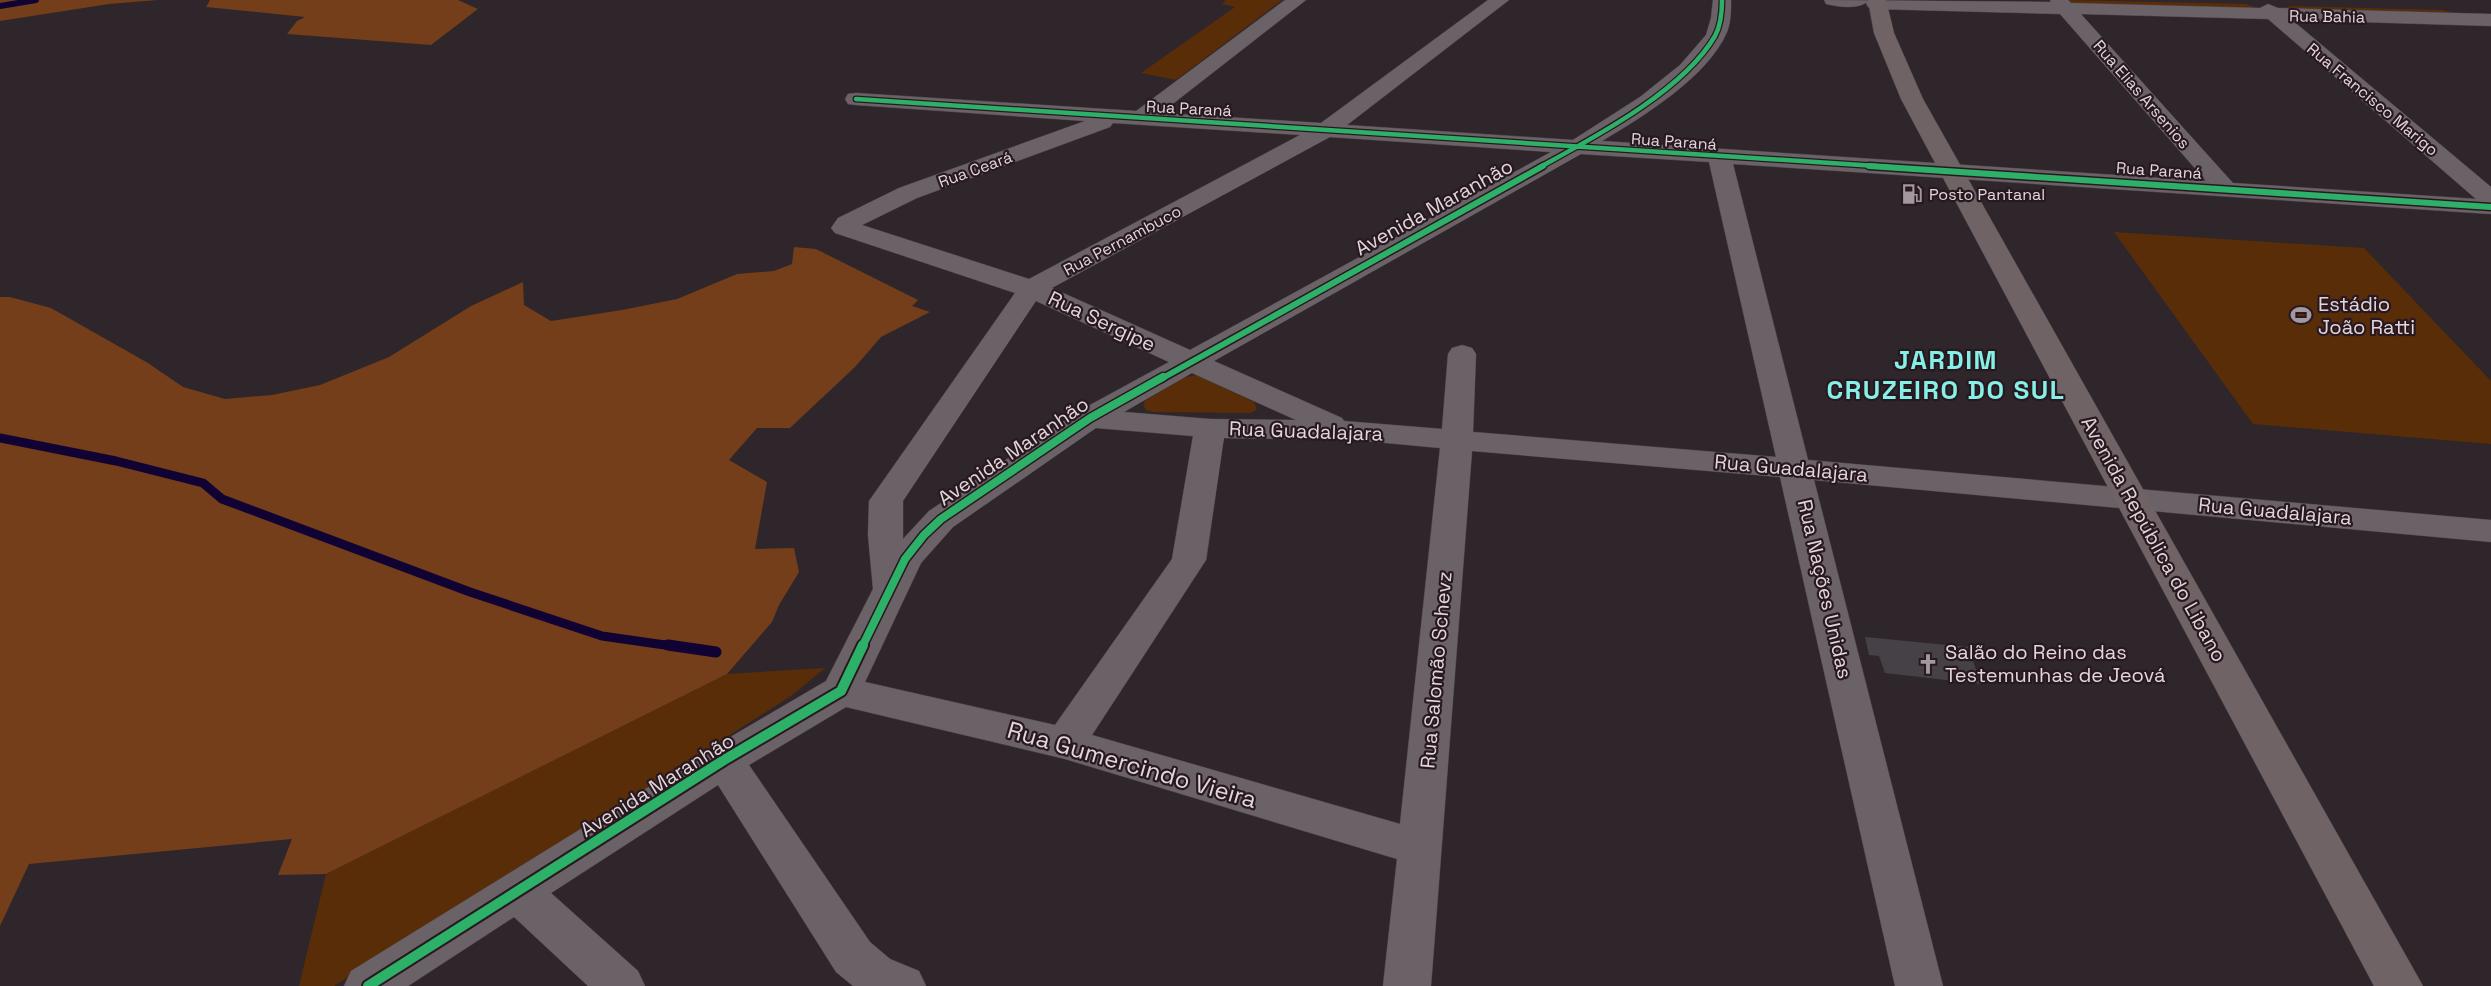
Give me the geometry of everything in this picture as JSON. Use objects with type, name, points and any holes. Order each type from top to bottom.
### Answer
[{"type":"main road","name":"Avenida República do Libano","points":[[1867,1],[1894,60],[1952,170],[2399,986]]},
{"type":"street","points":[[1139,119],[1297,0]]},
{"type":"street","name":"Rua Pernambuco","points":[[890,588],[885,535],[886,501],[1031,289],[1326,130],[1500,0]]},
{"type":"street","name":"Avenida Maranhão","points":[[368,986],[724,760],[841,691],[890,588],[914,547],[941,519],[1090,418],[1574,148],[1642,104],[1695,63],[1716,34],[1722,14],[1722,0]]},
{"type":"street","name":"Rua Bahia","points":[[1833,0],[2063,5],[2456,4]]},
{"type":"street","name":"Rua Bahia","points":[[2149,0],[2488,19]]},
{"type":"street","points":[[2456,4],[2488,19]]},
{"type":"street","name":"Rua Elias Arsenios","points":[[2063,5],[2225,188]]},
{"type":"street","name":"Rua Francisco Marigo","points":[[2263,6],[2491,199]]},
{"type":"street","name":"Rua Paraná","points":[[856,99],[1720,158],[1952,170],[2491,207]]},
{"type":"street","name":"Rua Ceará","points":[[843,228],[847,223],[908,193],[1112,117]]},
{"type":"street","name":"Rua Nações Unidas","points":[[1720,158],[1919,986]]},
{"type":"street","name":"Rua Sergipe","points":[[843,228],[1031,289],[1323,422],[1354,431]]},
{"type":"street","name":"Rua Salomão Schevz","points":[[1407,986],[1457,440],[1462,354]]},
{"type":"street","name":"Rua Guadalajara","points":[[1090,418],[1210,428],[1354,431],[2131,497],[2491,531]]},
{"type":"street","points":[[1065,743],[1189,560],[1210,428]]},
{"type":"street","name":"Rua Gumercindo Vieira","points":[[841,691],[1065,743],[1420,848]]},
{"type":"street","points":[[724,760],[853,957],[873,974],[902,986]]},
{"type":"street","points":[[518,892],[621,986]]},
{"type":"shaded area","points":[[0,0],[158,0],[109,4],[0,21]]},
{"type":"shaded area","points":[[210,0],[458,0],[478,9],[431,45],[287,34],[297,21],[305,17],[206,7]]},
{"type":"shaded area","points":[[1226,0],[1282,0],[1176,80],[1141,73],[1235,7],[1222,4]]},
{"type":"shaded area","points":[[2067,0],[2247,4],[2260,10],[2071,5]]},
{"type":"shaded area","points":[[2291,6],[2443,10],[2454,13],[2287,10],[2286,8]]},
{"type":"shaded area","name":"Estádio João Ratti","points":[[2114,232],[2364,248],[2491,381],[2491,444],[2253,424]]},
{"type":"shaded area","points":[[794,247],[816,249],[918,300],[912,306],[930,312],[881,337],[855,367],[790,428],[757,428],[729,460],[767,482],[755,549],[794,548],[799,572],[779,605],[772,622],[727,674],[326,874],[278,875],[292,839],[29,864],[0,926],[0,297],[10,297],[51,308],[148,363],[183,387],[225,399],[272,395],[320,385],[389,357],[471,306],[523,282],[524,305],[551,321],[677,299],[737,274],[774,271],[792,264]]},
{"type":"shaded area","points":[[1196,375],[1254,402],[1257,409],[1251,413],[1146,410],[1143,405],[1145,401],[1182,378]]},
{"type":"shaded area","points":[[825,668],[791,696],[334,986],[299,986],[326,874],[727,674]]},
{"type":"building","name":"Salão do Reino das Testemunhas de Jeová","points":[[1865,637],[1968,647],[1981,684],[1885,673],[1879,656],[1869,655]]},
{"type":"waterway","points":[[0,6],[36,0]]},
{"type":"waterway","points":[[0,438],[116,461],[203,483],[222,499],[470,592],[602,636],[679,647]]},
{"type":"waterway","points":[[668,645],[716,652]]},
{"type":"cycle path","points":[[368,986],[724,760],[841,691],[905,559],[924,535],[941,519],[1090,418],[1566,153],[1648,102],[1687,70],[1703,53],[1719,27],[1722,0]]},
{"type":"cycle path","points":[[856,99],[2491,207]]},
{"type":"place","name":"Posto Pantanal","points":[[1912,194]]},
{"type":"place","name":"Estádio João Ratti","points":[[2301,315]]},
{"type":"place","name":"Salão do Reino das Testemunhas de Jeová","points":[[1928,664]]},
{"type":"district","name":"JARDIM CRUZEIRO DO SUL","points":[[1946,375]]}]
